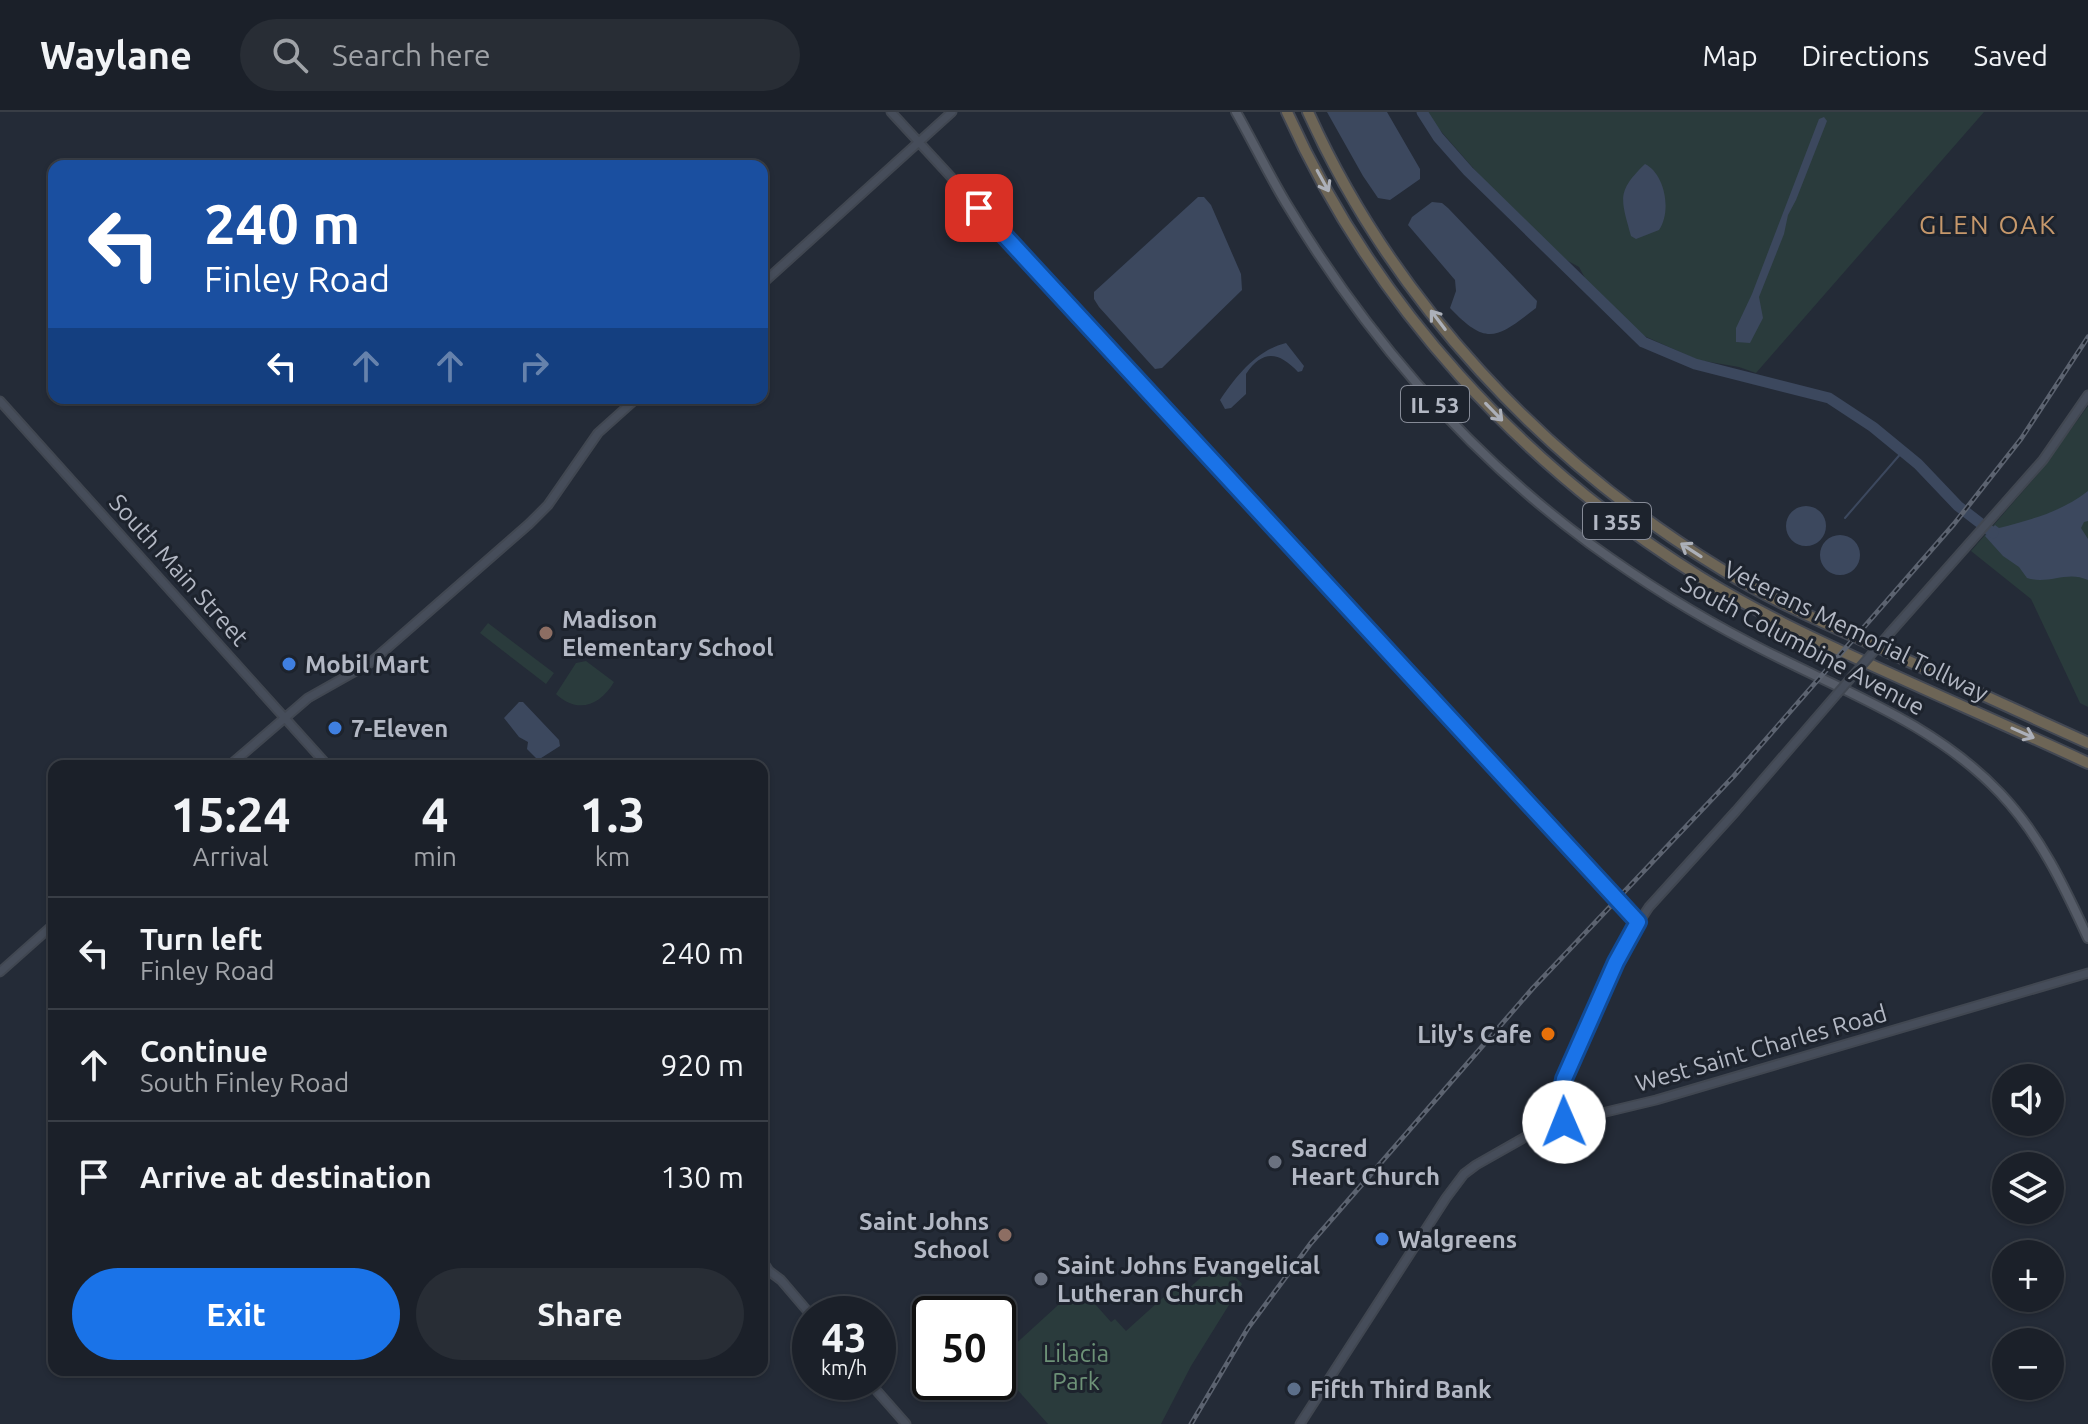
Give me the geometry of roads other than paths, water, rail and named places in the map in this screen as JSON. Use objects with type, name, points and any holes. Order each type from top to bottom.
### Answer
[{"type":"highway","name":"Veterans Memorial Tollway","points":[[1287,112],[1324,185],[1353,233],[1409,313],[1488,406],[1575,488],[1646,542],[1747,604],[2088,763]]},
{"type":"highway","name":"Veterans Memorial Tollway","points":[[1308,112],[1369,225],[1447,332],[1505,397],[1589,475],[1655,526],[1756,589],[2088,743]]},
{"type":"main road","points":[[891,112],[1638,922]]},
{"type":"main road","points":[[768,279],[952,112]]},
{"type":"main road","name":"South Columbine Avenue","points":[[1236,112],[1287,203],[1346,293],[1414,381],[1473,444],[1587,542],[1653,587],[1751,644],[1889,710],[1959,757],[1999,791],[2045,850],[2088,938]]},
{"type":"main road","points":[[1564,1122],[1560,1100],[1564,1079],[1616,962],[1638,922],[1661,892],[2043,460],[2088,395]]},
{"type":"main road","name":"South Main Street","points":[[0,401],[323,760]]},
{"type":"main road","points":[[236,760],[308,698],[370,663],[541,513],[598,433],[630,404]]},
{"type":"main road","points":[[0,972],[48,929]]},
{"type":"main road","name":"West Saint Charles Road","points":[[1300,1424],[1416,1242],[1464,1174],[1526,1137],[1564,1122],[1670,1096],[2088,973]]},
{"type":"main road","points":[[768,1269],[795,1296]]},
{"type":"main road","points":[[885,1400],[906,1424]]},
{"type":"water","points":[[1327,112],[1387,112],[1420,169],[1420,179],[1390,200],[1378,198]]},
{"type":"water","points":[[1824,117],[1827,121],[1788,215],[1784,234],[1759,297],[1763,318],[1750,343],[1736,342],[1736,328],[1819,119]]},
{"type":"water","points":[[1645,164],[1662,184],[1665,213],[1659,230],[1636,239],[1631,236],[1623,197],[1629,182]]},
{"type":"water","points":[[1198,197],[1204,197],[1211,205],[1241,274],[1242,290],[1162,368],[1155,369],[1099,307],[1094,292]]},
{"type":"water","points":[[1432,202],[1442,203],[1448,208],[1537,301],[1536,308],[1511,326],[1492,334],[1474,329],[1450,308],[1456,291],[1455,280],[1408,225],[1412,217]]},
{"type":"water","points":[[1286,343],[1304,366],[1302,371],[1298,372],[1278,357],[1265,357],[1246,374],[1246,394],[1231,408],[1225,409],[1220,400],[1240,373],[1266,351]]},
{"type":"water","points":[[2088,491],[2088,521],[2081,528],[2088,539],[2088,580],[2073,576],[2043,580],[2027,578],[1985,536],[1995,525],[1999,528],[2046,514]]},
{"type":"water","points":[[1806,506],[1820,512],[1826,526],[1820,540],[1806,546],[1792,540],[1786,526],[1792,512]]},
{"type":"water","points":[[1840,535],[1854,541],[1860,555],[1854,569],[1840,575],[1826,569],[1820,555],[1826,541]]},
{"type":"water","points":[[519,702],[523,702],[559,740],[560,746],[538,760],[527,749],[528,742],[519,737],[504,718]]},
{"type":"waterway","points":[[1422,112],[1438,137],[1468,171],[1643,342],[1695,364],[1829,398],[1873,427],[1918,464],[1958,506],[1993,533]]},
{"type":"waterway","points":[[1845,518],[1903,451]]},
{"type":"railway","points":[[1191,1424],[1248,1328],[1311,1243],[1533,988],[1733,777],[1954,524],[2021,439],[2088,337]]},
{"type":"place","name":"Madison Elementary School","points":[[546,633]]},
{"type":"place","name":"Mobil Mart","points":[[289,664]]},
{"type":"place","name":"7-Eleven","points":[[335,728]]},
{"type":"place","name":"Lily's Cafe","points":[[1548,1034]]},
{"type":"place","name":"Sacred Heart Church","points":[[1275,1162]]},
{"type":"place","name":"Saint Johns School","points":[[1005,1235]]},
{"type":"place","name":"Walgreens","points":[[1382,1239]]},
{"type":"place","name":"Saint Johns Evangelical Lutheran Church","points":[[1041,1279]]},
{"type":"place","name":"Fifth Third Bank","points":[[1294,1389]]},
{"type":"district","name":"GLEN OAK","points":[[1988,224]]},
{"type":"park label","name":"Lilacia Park","points":[[1076,1367]]}]
